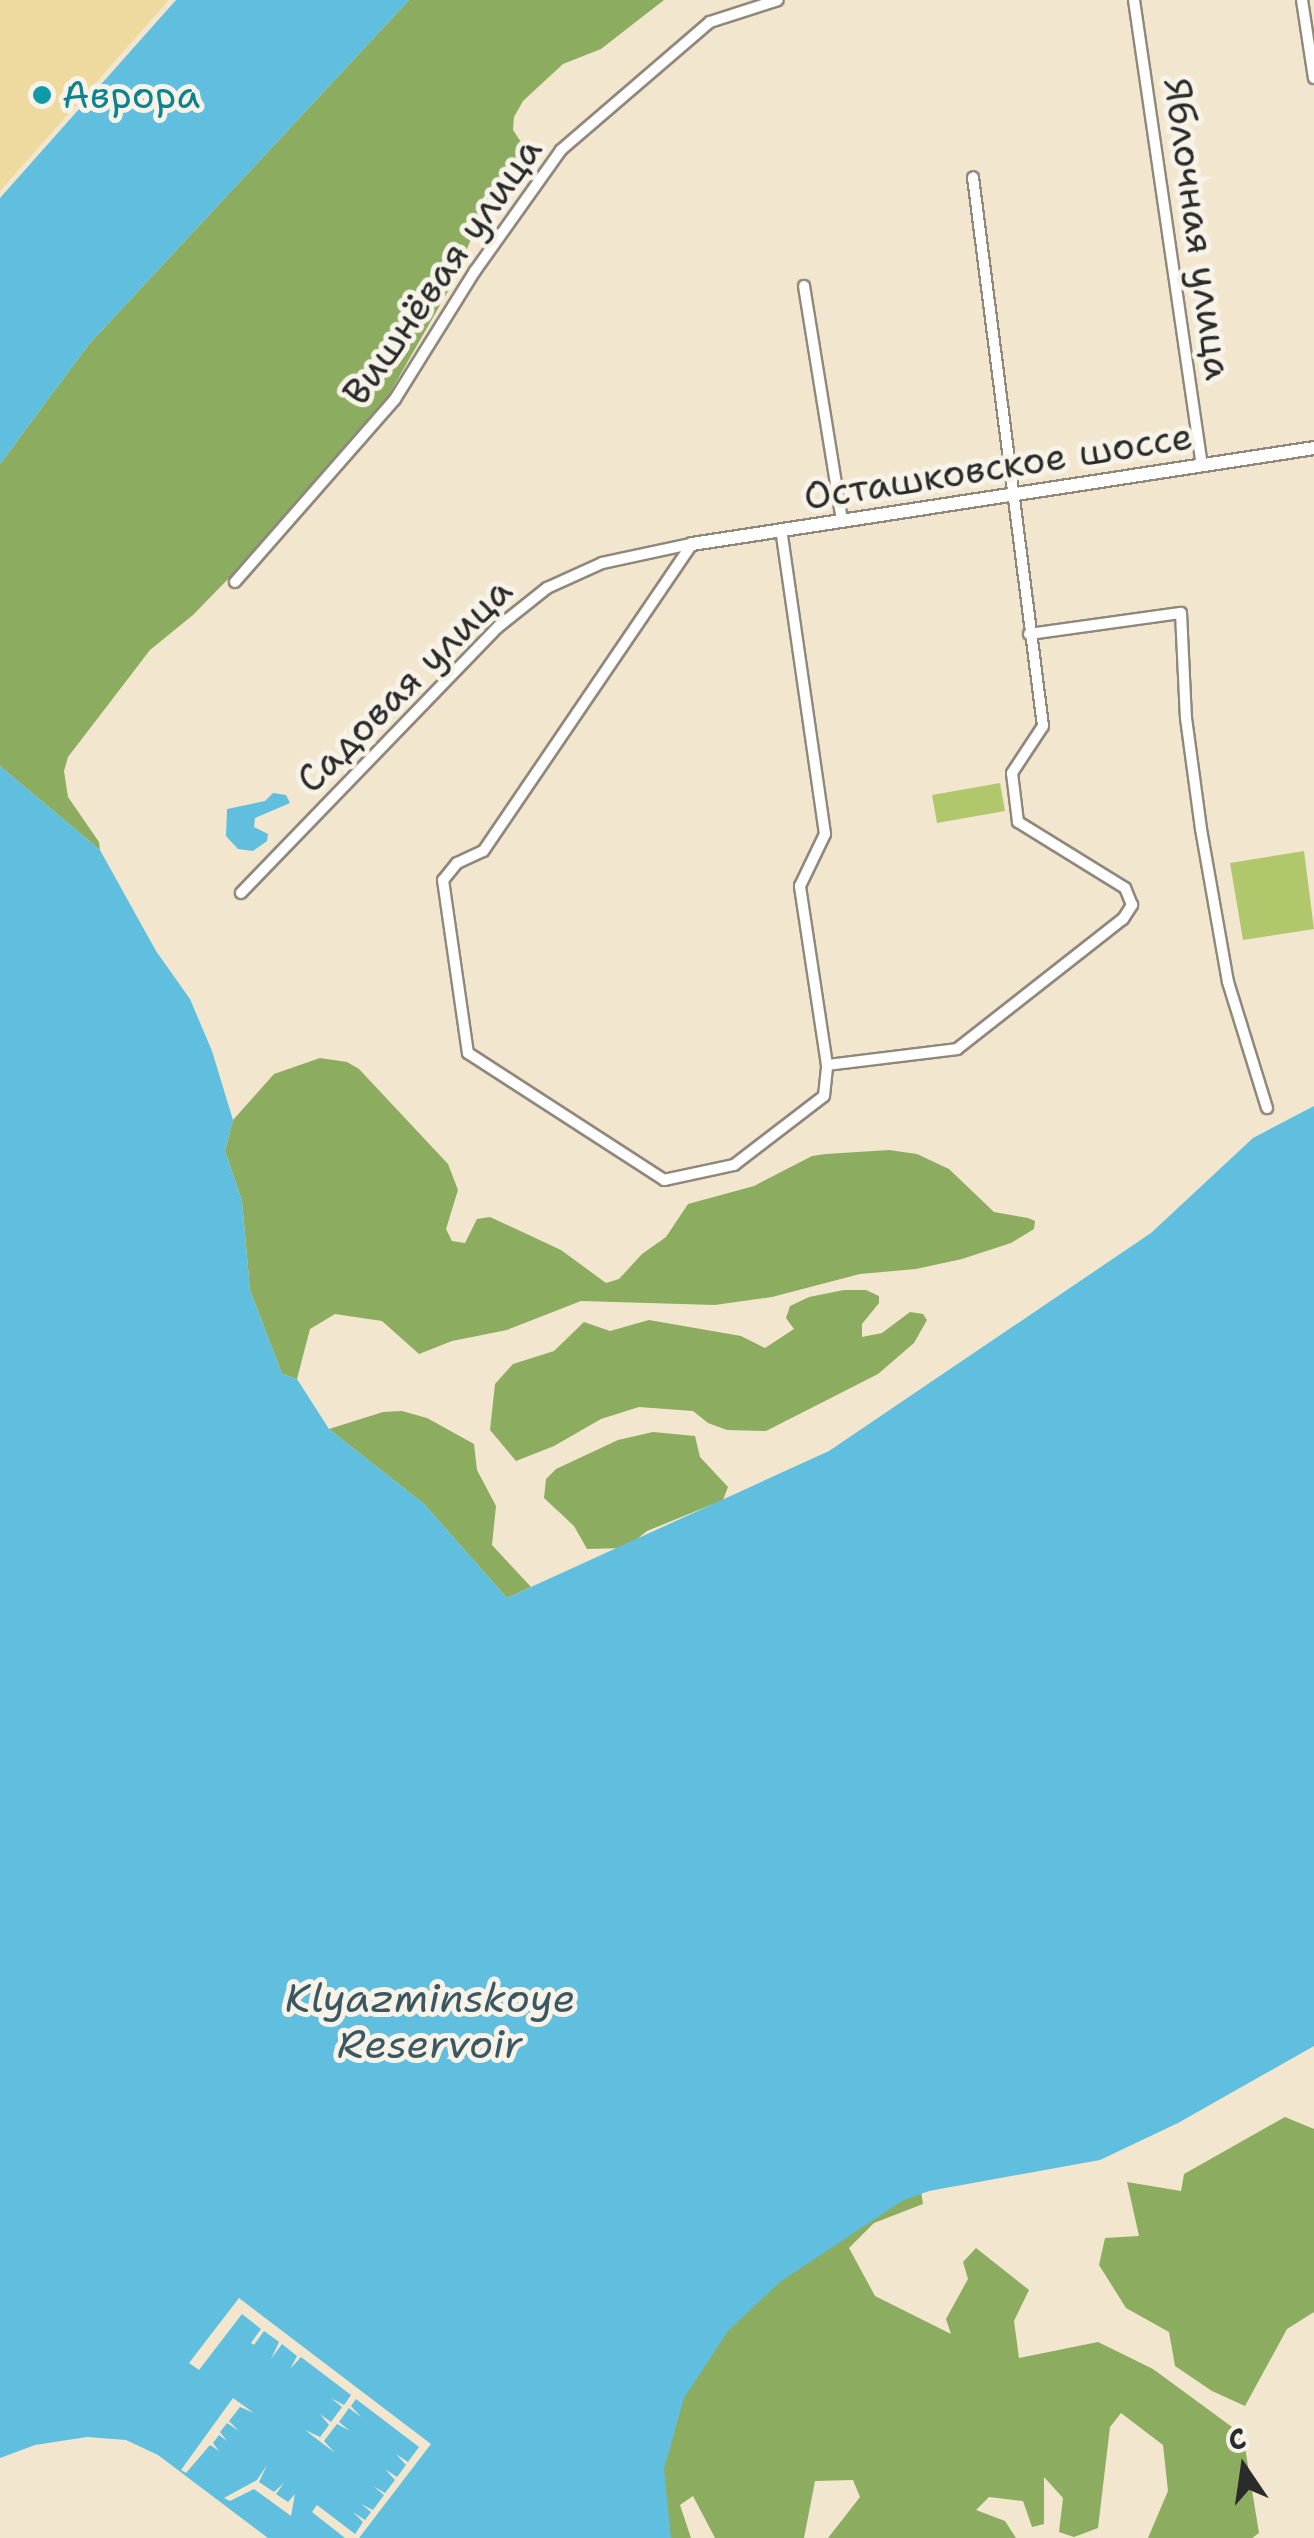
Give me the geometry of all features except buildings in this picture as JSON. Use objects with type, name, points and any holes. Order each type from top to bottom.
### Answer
[{"type":"street","name":"Вишнёвая улица","points":[[235,582],[395,399],[475,271],[560,150],[710,22],[778,0]]},
{"type":"street","name":"Яблочная улица","points":[[1134,0],[1202,466]]},
{"type":"street","points":[[1302,0],[1314,78]]},
{"type":"street","points":[[826,1065],[958,1049],[1123,918],[1132,905],[1124,888],[1018,822],[1012,772],[1043,726],[974,177]]},
{"type":"street","points":[[804,286],[842,521]]},
{"type":"street","name":"Осташковское шоссе","points":[[692,544],[1314,448]]},
{"type":"street","points":[[692,544],[483,850],[457,864],[443,880],[468,1053],[664,1180],[734,1166],[824,1096],[826,1065],[800,886],[825,834],[781,529]]},
{"type":"street","name":"Садовая улица","points":[[240,893],[498,627],[547,588],[602,563],[692,544]]},
{"type":"street","points":[[1029,634],[1181,613],[1186,718],[1201,829],[1228,982],[1267,1108]]},
{"type":"green space","points":[[409,0],[664,0],[601,49],[563,64],[523,101],[514,117],[513,130],[535,163],[530,176],[484,206],[455,279],[380,410],[298,507],[193,615],[150,650],[68,757],[64,771],[68,797],[99,842],[100,850],[0,766],[0,464],[89,344]]},
{"type":"green space","points":[[1000,783],[1005,811],[937,823],[932,795]]},
{"type":"green space","points":[[1304,851],[1314,929],[1243,940],[1230,863]]},
{"type":"green space","points":[[320,1058],[347,1062],[359,1069],[448,1164],[458,1190],[446,1229],[452,1241],[465,1243],[477,1219],[490,1217],[561,1250],[606,1283],[619,1279],[642,1254],[666,1237],[688,1204],[754,1186],[812,1156],[826,1154],[889,1150],[917,1154],[949,1169],[994,1212],[1035,1221],[1034,1229],[1011,1243],[962,1259],[916,1269],[860,1274],[772,1297],[715,1305],[581,1301],[507,1330],[452,1341],[419,1354],[382,1321],[335,1314],[310,1329],[297,1379],[282,1374],[250,1290],[242,1201],[225,1151],[233,1120],[274,1074]]},
{"type":"green space","points":[[866,1290],[879,1296],[879,1303],[862,1324],[862,1337],[882,1333],[910,1312],[923,1314],[927,1320],[914,1343],[878,1374],[766,1431],[727,1430],[708,1423],[693,1411],[639,1407],[601,1419],[554,1446],[516,1461],[490,1430],[495,1384],[513,1364],[554,1351],[584,1322],[610,1331],[649,1320],[741,1336],[765,1348],[794,1329],[786,1318],[790,1306],[809,1297]]},
{"type":"green space","points":[[402,1411],[427,1418],[474,1444],[477,1470],[496,1506],[492,1545],[531,1587],[507,1598],[424,1504],[329,1429],[383,1412]]},
{"type":"green space","points":[[653,1432],[695,1436],[700,1457],[728,1487],[723,1500],[647,1531],[626,1548],[587,1549],[574,1526],[544,1498],[546,1479],[556,1469],[618,1440]]},
{"type":"green space","points":[[1285,2117],[1314,2129],[1314,2312],[1287,2329],[1245,2406],[1212,2391],[1175,2366],[1169,2332],[1126,2308],[1099,2265],[1105,2238],[1139,2236],[1127,2182],[1181,2191],[1184,2174]]},
{"type":"green space","points":[[920,2184],[923,2204],[874,2223],[849,2248],[875,2296],[951,2334],[946,2319],[968,2279],[963,2262],[976,2248],[1029,2290],[1014,2321],[1019,2358],[1098,2342],[1153,2369],[1243,2435],[1259,2533],[1252,2538],[1148,2538],[1168,2491],[1163,2445],[1121,2413],[1110,2427],[1098,2528],[1074,2537],[1059,2532],[1063,2498],[1044,2477],[1044,2524],[1032,2527],[1023,2501],[989,2497],[976,2510],[1005,2521],[1016,2538],[828,2538],[860,2497],[853,2480],[815,2481],[804,2538],[715,2538],[693,2496],[680,2505],[691,2538],[664,2538],[662,2409],[734,2295]]},
{"type":"sand","name":"Аврора","points":[[0,0],[169,0],[0,191]]},
{"type":"water","points":[[176,0],[409,0],[89,344],[0,464],[0,198]]},
{"type":"water","name":"Klyazminskoye Reservoir","points":[[0,766],[100,850],[156,951],[190,999],[212,1051],[233,1120],[225,1151],[242,1201],[250,1290],[282,1374],[297,1379],[329,1429],[424,1504],[507,1598],[829,1451],[1151,1233],[1253,1138],[1314,1106],[1314,2046],[1178,2123],[1100,2160],[929,2191],[902,2201],[780,2282],[728,2331],[684,2398],[664,2469],[671,2538],[268,2538],[158,2455],[126,2440],[87,2437],[35,2445],[0,2458]]},
{"type":"water","points":[[273,793],[286,795],[290,803],[255,818],[254,827],[268,834],[267,841],[253,851],[238,849],[226,836],[227,809],[265,801]]},
{"type":"pier","points":[[239,2298],[431,2444],[359,2538],[345,2538],[312,2512],[317,2505],[355,2534],[363,2522],[353,2512],[365,2520],[371,2512],[361,2504],[373,2510],[384,2495],[373,2486],[385,2493],[395,2480],[385,2469],[397,2477],[406,2465],[396,2454],[408,2462],[419,2447],[356,2399],[351,2406],[361,2417],[349,2408],[339,2422],[350,2431],[337,2424],[324,2441],[335,2453],[305,2430],[320,2437],[329,2425],[320,2414],[331,2422],[342,2407],[331,2398],[344,2405],[351,2395],[301,2357],[290,2369],[297,2356],[282,2344],[271,2359],[279,2342],[264,2331],[254,2345],[251,2343],[261,2329],[242,2314],[199,2370],[189,2363]]},
{"type":"pier","points":[[233,2398],[254,2413],[240,2407],[229,2421],[239,2431],[227,2423],[220,2432],[227,2441],[219,2435],[213,2443],[219,2451],[210,2445],[186,2473],[181,2470]]},
{"type":"pier","points":[[267,2465],[259,2482],[274,2492],[284,2483],[276,2494],[288,2502],[295,2494],[291,2516],[254,2489],[230,2501],[224,2498],[257,2480]]},
{"type":"place","name":"Аврора","points":[[42,95]]}]
